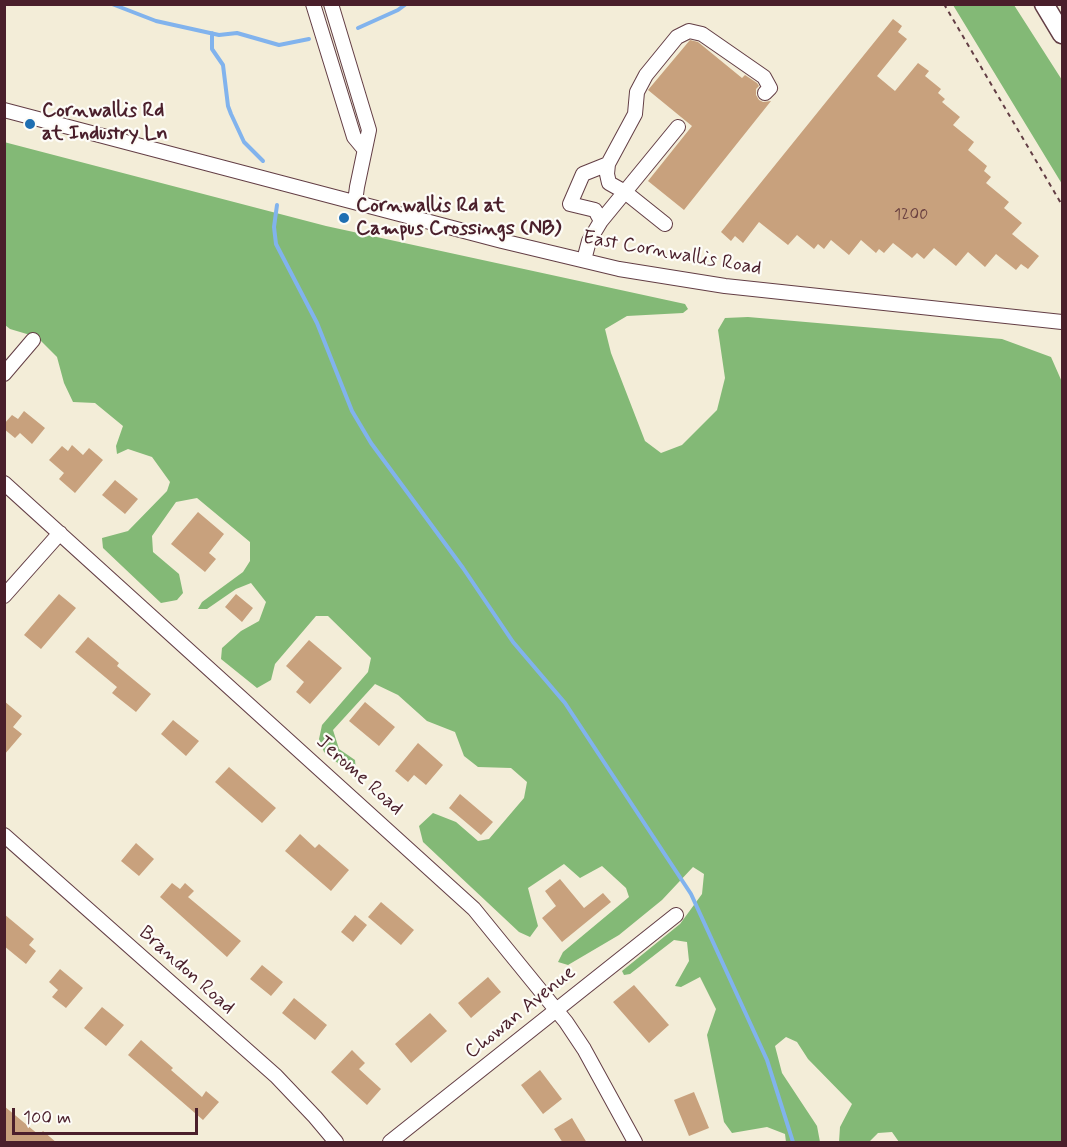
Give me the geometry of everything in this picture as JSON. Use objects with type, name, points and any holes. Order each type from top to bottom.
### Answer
[{"type":"main road","points":[[1044,4],[1062,34]]},
{"type":"street","points":[[313,4],[354,137],[364,149]]},
{"type":"street","points":[[331,4],[369,130],[355,202]]},
{"type":"street","points":[[665,224],[625,192],[609,183],[607,174],[608,165],[635,114],[638,92],[646,75],[677,37],[689,31],[702,34],[764,77],[770,88],[765,93]]},
{"type":"street","name":"East Cornwallis Road","points":[[4,110],[619,269],[724,285],[1062,322]]},
{"type":"street","points":[[584,260],[589,241],[601,221],[678,127]]},
{"type":"street","points":[[601,221],[595,210],[570,204],[583,174],[608,165]]},
{"type":"street","points":[[4,374],[33,340]]},
{"type":"street","name":"Jerome Road","points":[[4,483],[456,891],[490,927],[584,1049],[635,1143]]},
{"type":"street","points":[[4,596],[60,533]]},
{"type":"street","name":"Brandon Road","points":[[4,835],[276,1076],[336,1143]]},
{"type":"street","name":"Chowan Avenue","points":[[390,1143],[676,915]]},
{"type":"path","points":[[944,4],[1062,205]]},
{"type":"green space","points":[[953,5],[1014,5],[1062,80],[1062,184]]},
{"type":"green space","points":[[4,142],[326,226],[685,304],[688,309],[683,313],[627,316],[605,329],[611,353],[645,441],[661,453],[682,445],[717,410],[725,378],[718,330],[725,318],[748,317],[1002,339],[1051,357],[1062,382],[1062,1142],[899,1142],[892,1132],[878,1133],[869,1142],[839,1142],[840,1127],[852,1104],[808,1059],[797,1042],[786,1037],[775,1046],[782,1073],[817,1126],[820,1142],[786,1142],[785,1134],[767,1127],[732,1133],[724,1122],[707,1035],[716,1009],[700,977],[681,987],[675,986],[689,961],[687,942],[674,940],[630,974],[624,975],[622,971],[680,924],[702,894],[704,874],[693,867],[662,900],[619,935],[568,965],[558,962],[563,952],[629,897],[626,888],[602,866],[580,878],[564,864],[528,888],[538,926],[530,937],[519,932],[423,842],[419,826],[433,813],[456,822],[478,841],[489,839],[524,798],[527,782],[511,768],[478,767],[464,756],[455,732],[427,721],[398,695],[375,684],[333,730],[339,749],[355,760],[356,771],[345,769],[324,752],[319,739],[322,725],[368,672],[371,658],[328,616],[316,616],[275,664],[271,680],[257,688],[221,659],[222,648],[241,631],[259,621],[266,602],[251,583],[236,589],[207,609],[198,609],[202,602],[243,572],[250,561],[250,542],[197,498],[176,502],[152,536],[153,552],[179,574],[183,593],[177,600],[161,603],[103,548],[102,538],[128,531],[167,491],[170,482],[152,457],[128,449],[117,454],[116,446],[123,426],[95,403],[73,402],[64,383],[57,357],[37,337],[10,329],[5,325]]},
{"type":"building","points":[[893,19],[902,26],[898,32],[907,39],[877,76],[895,91],[918,63],[929,71],[925,76],[941,89],[938,93],[945,99],[942,102],[960,117],[953,125],[974,142],[968,150],[987,166],[984,171],[991,177],[986,183],[1009,202],[1004,208],[1022,223],[1012,234],[1039,256],[1028,269],[1021,264],[1016,270],[996,254],[985,267],[968,252],[956,266],[934,248],[924,259],[917,253],[912,258],[893,243],[884,253],[879,249],[876,253],[861,240],[849,255],[831,240],[824,249],[818,244],[814,249],[797,235],[788,245],[759,222],[743,243],[735,236],[731,241],[721,232]]},
{"type":"building","points":[[690,40],[698,42],[742,78],[745,75],[757,83],[759,86],[756,89],[756,95],[759,100],[771,101],[684,210],[648,181],[692,126],[648,90]]},
{"type":"building","points":[[24,411],[45,428],[32,444],[20,433],[15,438],[4,429],[4,424],[12,415],[18,419]]},
{"type":"building","points":[[72,445],[83,455],[89,448],[103,460],[75,493],[59,479],[64,473],[49,460],[62,446],[68,451]]},
{"type":"building","points":[[115,480],[138,499],[125,514],[102,495]]},
{"type":"building","points":[[198,512],[224,534],[209,553],[216,559],[205,572],[171,544]]},
{"type":"building","points":[[59,594],[76,608],[41,649],[24,635]]},
{"type":"building","points":[[236,594],[253,608],[242,622],[225,607]]},
{"type":"building","points":[[88,637],[119,663],[117,666],[151,694],[136,712],[112,693],[117,687],[75,652]]},
{"type":"building","points":[[309,640],[342,668],[310,704],[296,692],[304,682],[286,666]]},
{"type":"building","points":[[4,701],[22,716],[13,727],[22,734],[4,755]]},
{"type":"building","points":[[365,702],[395,727],[379,746],[349,721]]},
{"type":"building","points":[[173,720],[199,741],[186,756],[161,734]]},
{"type":"building","points":[[418,743],[443,765],[426,785],[414,775],[408,782],[395,771]]},
{"type":"building","points":[[229,767],[276,808],[262,823],[215,782]]},
{"type":"building","points":[[460,794],[493,822],[481,835],[449,808]]},
{"type":"building","points":[[300,834],[315,848],[319,844],[349,870],[331,891],[285,851]]},
{"type":"building","points":[[136,843],[154,859],[139,876],[121,861]]},
{"type":"building","points":[[560,879],[584,908],[603,893],[611,902],[562,942],[542,918],[556,906],[545,891]]},
{"type":"building","points":[[172,883],[180,889],[185,883],[194,891],[188,897],[241,941],[227,957],[160,897]]},
{"type":"building","points":[[381,902],[414,930],[401,945],[368,917]]},
{"type":"building","points":[[4,914],[34,939],[29,945],[36,951],[26,964],[4,946]]},
{"type":"building","points":[[355,915],[367,925],[353,942],[341,932]]},
{"type":"building","points":[[262,965],[283,982],[271,996],[250,979]]},
{"type":"building","points":[[60,969],[83,988],[66,1008],[52,997],[58,990],[49,982]]},
{"type":"building","points":[[488,977],[501,992],[471,1018],[458,1003]]},
{"type":"building","points":[[634,985],[669,1025],[649,1043],[613,1002]]},
{"type":"building","points":[[294,998],[327,1025],[315,1040],[282,1013]]},
{"type":"building","points":[[102,1007],[124,1025],[106,1046],[84,1028]]},
{"type":"building","points":[[430,1013],[447,1031],[411,1063],[395,1044]]},
{"type":"building","points":[[141,1040],[202,1097],[206,1091],[219,1102],[203,1120],[128,1055]]},
{"type":"building","points":[[352,1050],[365,1063],[359,1069],[381,1089],[367,1105],[331,1072]]},
{"type":"building","points":[[540,1070],[562,1099],[543,1114],[521,1085]]},
{"type":"building","points":[[694,1092],[709,1128],[689,1136],[674,1100]]},
{"type":"building","points":[[4,1106],[39,1135],[43,1131],[57,1143],[8,1143],[4,1140]]},
{"type":"building","points":[[572,1118],[587,1143],[563,1143],[554,1129]]},
{"type":"waterway","points":[[112,4],[156,21],[219,35],[237,33],[279,45],[309,39]]},
{"type":"waterway","points":[[358,28],[406,4]]},
{"type":"waterway","points":[[212,33],[212,49],[223,65],[231,114],[244,142],[263,161]]},
{"type":"waterway","points":[[277,205],[274,227],[276,244],[317,323],[352,411],[371,443],[463,568],[513,642],[565,703],[691,894],[767,1060],[793,1142]]},
{"type":"place","name":"Cornwallis Rd at Industry Ln","points":[[30,124]]},
{"type":"place","name":"Cornwallis Rd at Campus Crossings (NB)","points":[[344,218]]}]
